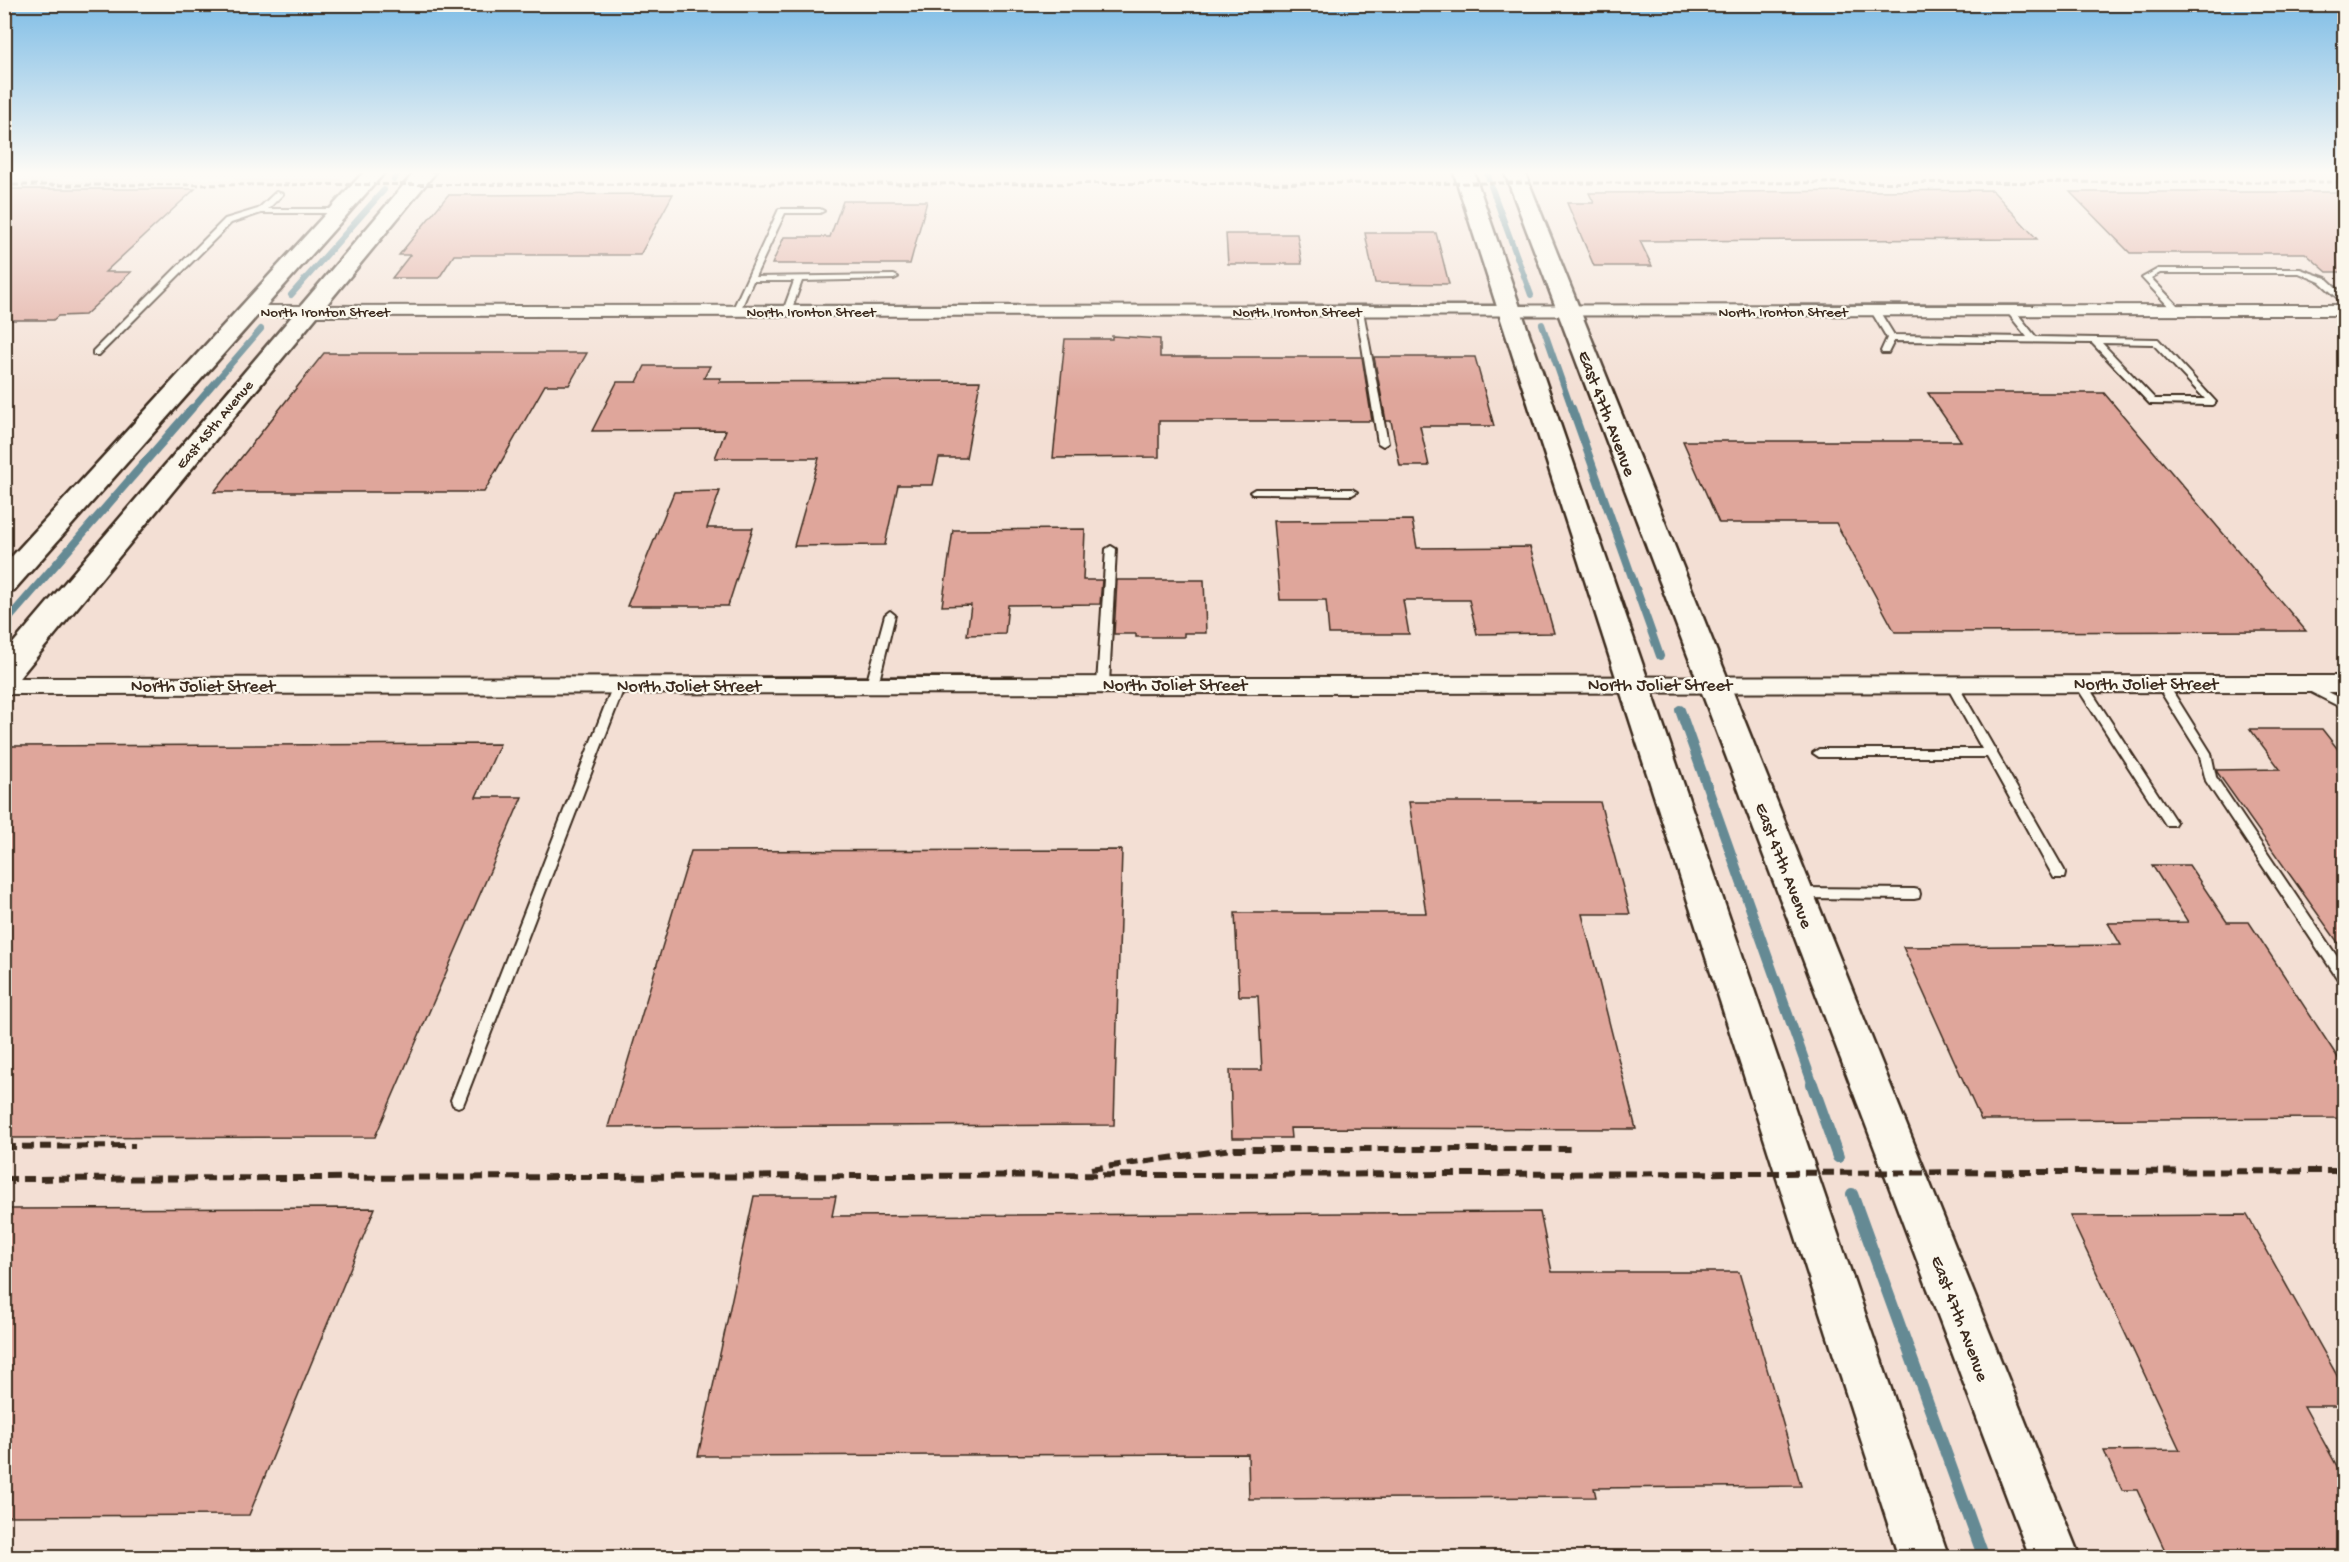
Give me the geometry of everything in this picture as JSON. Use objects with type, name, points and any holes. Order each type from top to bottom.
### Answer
[{"type":"main road","points":[[4,583],[308,246]]},
{"type":"main road","name":"East 45th Avenue","points":[[4,675],[364,246]]},
{"type":"main road","points":[[1488,246],[1924,1557]]},
{"type":"main road","name":"East 47th Avenue","points":[[1544,246],[2055,1557]]},
{"type":"street","name":"North Ironton Street","points":[[249,311],[2344,310]]},
{"type":"street","name":"North Joliet Street","points":[[4,686],[2344,684]]},
{"type":"lane","points":[[96,353],[203,246]]},
{"type":"lane","points":[[736,311],[766,246]]},
{"type":"lane","points":[[2177,310],[2145,278],[2158,271],[2300,271],[2323,280],[2344,299]]},
{"type":"lane","points":[[750,279],[894,277]]},
{"type":"lane","points":[[787,311],[800,279]]},
{"type":"lane","points":[[2010,310],[2033,339]]},
{"type":"lane","points":[[1359,311],[1383,443]]},
{"type":"lane","points":[[1875,311],[1891,338]]},
{"type":"lane","points":[[1891,338],[2155,340],[2212,402],[2153,402],[2095,340]]},
{"type":"lane","points":[[1885,351],[1891,338]]},
{"type":"lane","points":[[1255,492],[1352,492]]},
{"type":"lane","points":[[1103,684],[1111,549]]},
{"type":"lane","points":[[872,685],[890,615]]},
{"type":"lane","points":[[1951,683],[2059,874]]},
{"type":"lane","points":[[2080,683],[2170,822]]},
{"type":"lane","points":[[2162,684],[2205,753],[2210,778],[2344,977]]},
{"type":"lane","points":[[2306,684],[2344,705]]},
{"type":"lane","points":[[458,1100],[619,685]]},
{"type":"lane","points":[[1819,753],[1990,753]]},
{"type":"lane","points":[[1796,893],[1914,894]]},
{"type":"shaded area","points":[[4,246],[2344,246],[2344,1557],[5,1557]]},
{"type":"building","points":[[4,246],[133,246],[105,272],[131,272],[85,315],[58,316],[53,320],[4,320]]},
{"type":"building","points":[[406,246],[645,246],[640,255],[454,255],[439,278],[392,278],[410,255],[399,255]]},
{"type":"building","points":[[780,246],[915,246],[910,264],[772,264]]},
{"type":"building","points":[[1227,246],[1299,246],[1302,264],[1228,264]]},
{"type":"building","points":[[1368,246],[1439,246],[1449,284],[1375,283]]},
{"type":"building","points":[[1585,246],[1642,246],[1652,266],[1594,266]]},
{"type":"building","points":[[2123,246],[2344,246],[2344,272],[2327,272],[2305,253],[2130,253]]},
{"type":"building","points":[[1112,336],[1160,339],[1160,357],[1362,357],[1372,421],[1159,421],[1159,457],[1053,458],[1065,339],[1112,339]]},
{"type":"building","points":[[324,353],[587,353],[569,385],[545,385],[484,492],[214,492]]},
{"type":"building","points":[[1374,357],[1475,357],[1494,426],[1420,426],[1429,466],[1400,466],[1391,421],[1386,421]]},
{"type":"building","points":[[645,366],[710,366],[704,378],[721,378],[719,382],[980,381],[966,458],[939,458],[933,485],[898,485],[885,545],[794,546],[819,458],[715,458],[726,430],[592,431],[617,382],[637,382]]},
{"type":"building","points":[[1928,393],[2104,393],[2306,631],[1895,632],[1836,523],[1719,523],[1683,441],[1961,441]]},
{"type":"building","points":[[720,491],[707,528],[753,528],[728,606],[627,606],[674,492]]},
{"type":"building","points":[[1412,520],[1417,548],[1530,547],[1554,633],[1477,634],[1469,600],[1403,600],[1409,634],[1329,634],[1326,600],[1280,600],[1273,521]]},
{"type":"building","points":[[1085,529],[1083,580],[1102,580],[1100,604],[1008,605],[1005,634],[967,635],[971,605],[942,606],[953,530]]},
{"type":"building","points":[[1117,580],[1204,580],[1206,633],[1184,633],[1184,637],[1136,637],[1136,634],[1114,634]]},
{"type":"building","points":[[2250,729],[2322,729],[2344,757],[2344,951],[2217,772],[2217,770],[2280,769]]},
{"type":"building","points":[[500,744],[476,797],[522,797],[375,1137],[4,1138],[4,746]]},
{"type":"building","points":[[1409,802],[1600,802],[1630,914],[1582,914],[1636,1129],[1290,1128],[1291,1138],[1232,1138],[1230,1070],[1262,1070],[1258,996],[1239,996],[1235,913],[1426,913]]},
{"type":"building","points":[[1122,850],[1114,1125],[608,1127],[691,851]]},
{"type":"building","points":[[2152,865],[2189,865],[2227,922],[2249,922],[2344,1067],[2344,1118],[1981,1120],[1903,947],[2121,945],[2108,923],[2188,922]]},
{"type":"building","points":[[754,1196],[836,1196],[832,1216],[1540,1212],[1552,1272],[1739,1272],[1801,1486],[1594,1488],[1596,1497],[1249,1499],[1248,1454],[698,1456]]},
{"type":"building","points":[[375,1208],[249,1515],[4,1516],[4,1209]]},
{"type":"building","points":[[2247,1215],[2344,1388],[2344,1406],[2304,1406],[2344,1479],[2344,1557],[2168,1557],[2137,1490],[2122,1490],[2104,1451],[2180,1450],[2070,1216]]},
{"type":"waterway","points":[[291,295],[334,246]]},
{"type":"waterway","points":[[1513,246],[1531,295]]},
{"type":"waterway","points":[[1542,324],[1572,410]]},
{"type":"waterway","points":[[191,410],[261,329]]},
{"type":"waterway","points":[[4,624],[192,408]]},
{"type":"waterway","points":[[1572,408],[1660,656]]},
{"type":"waterway","points":[[1680,710],[1813,1085]]},
{"type":"waterway","points":[[1812,1084],[1838,1157]]},
{"type":"waterway","points":[[1852,1194],[1984,1558]]},
{"type":"railway","points":[[4,1147],[135,1146]]},
{"type":"railway","points":[[1091,1169],[1232,1149],[1575,1149]]},
{"type":"railway","points":[[4,1179],[2344,1171]]}]
